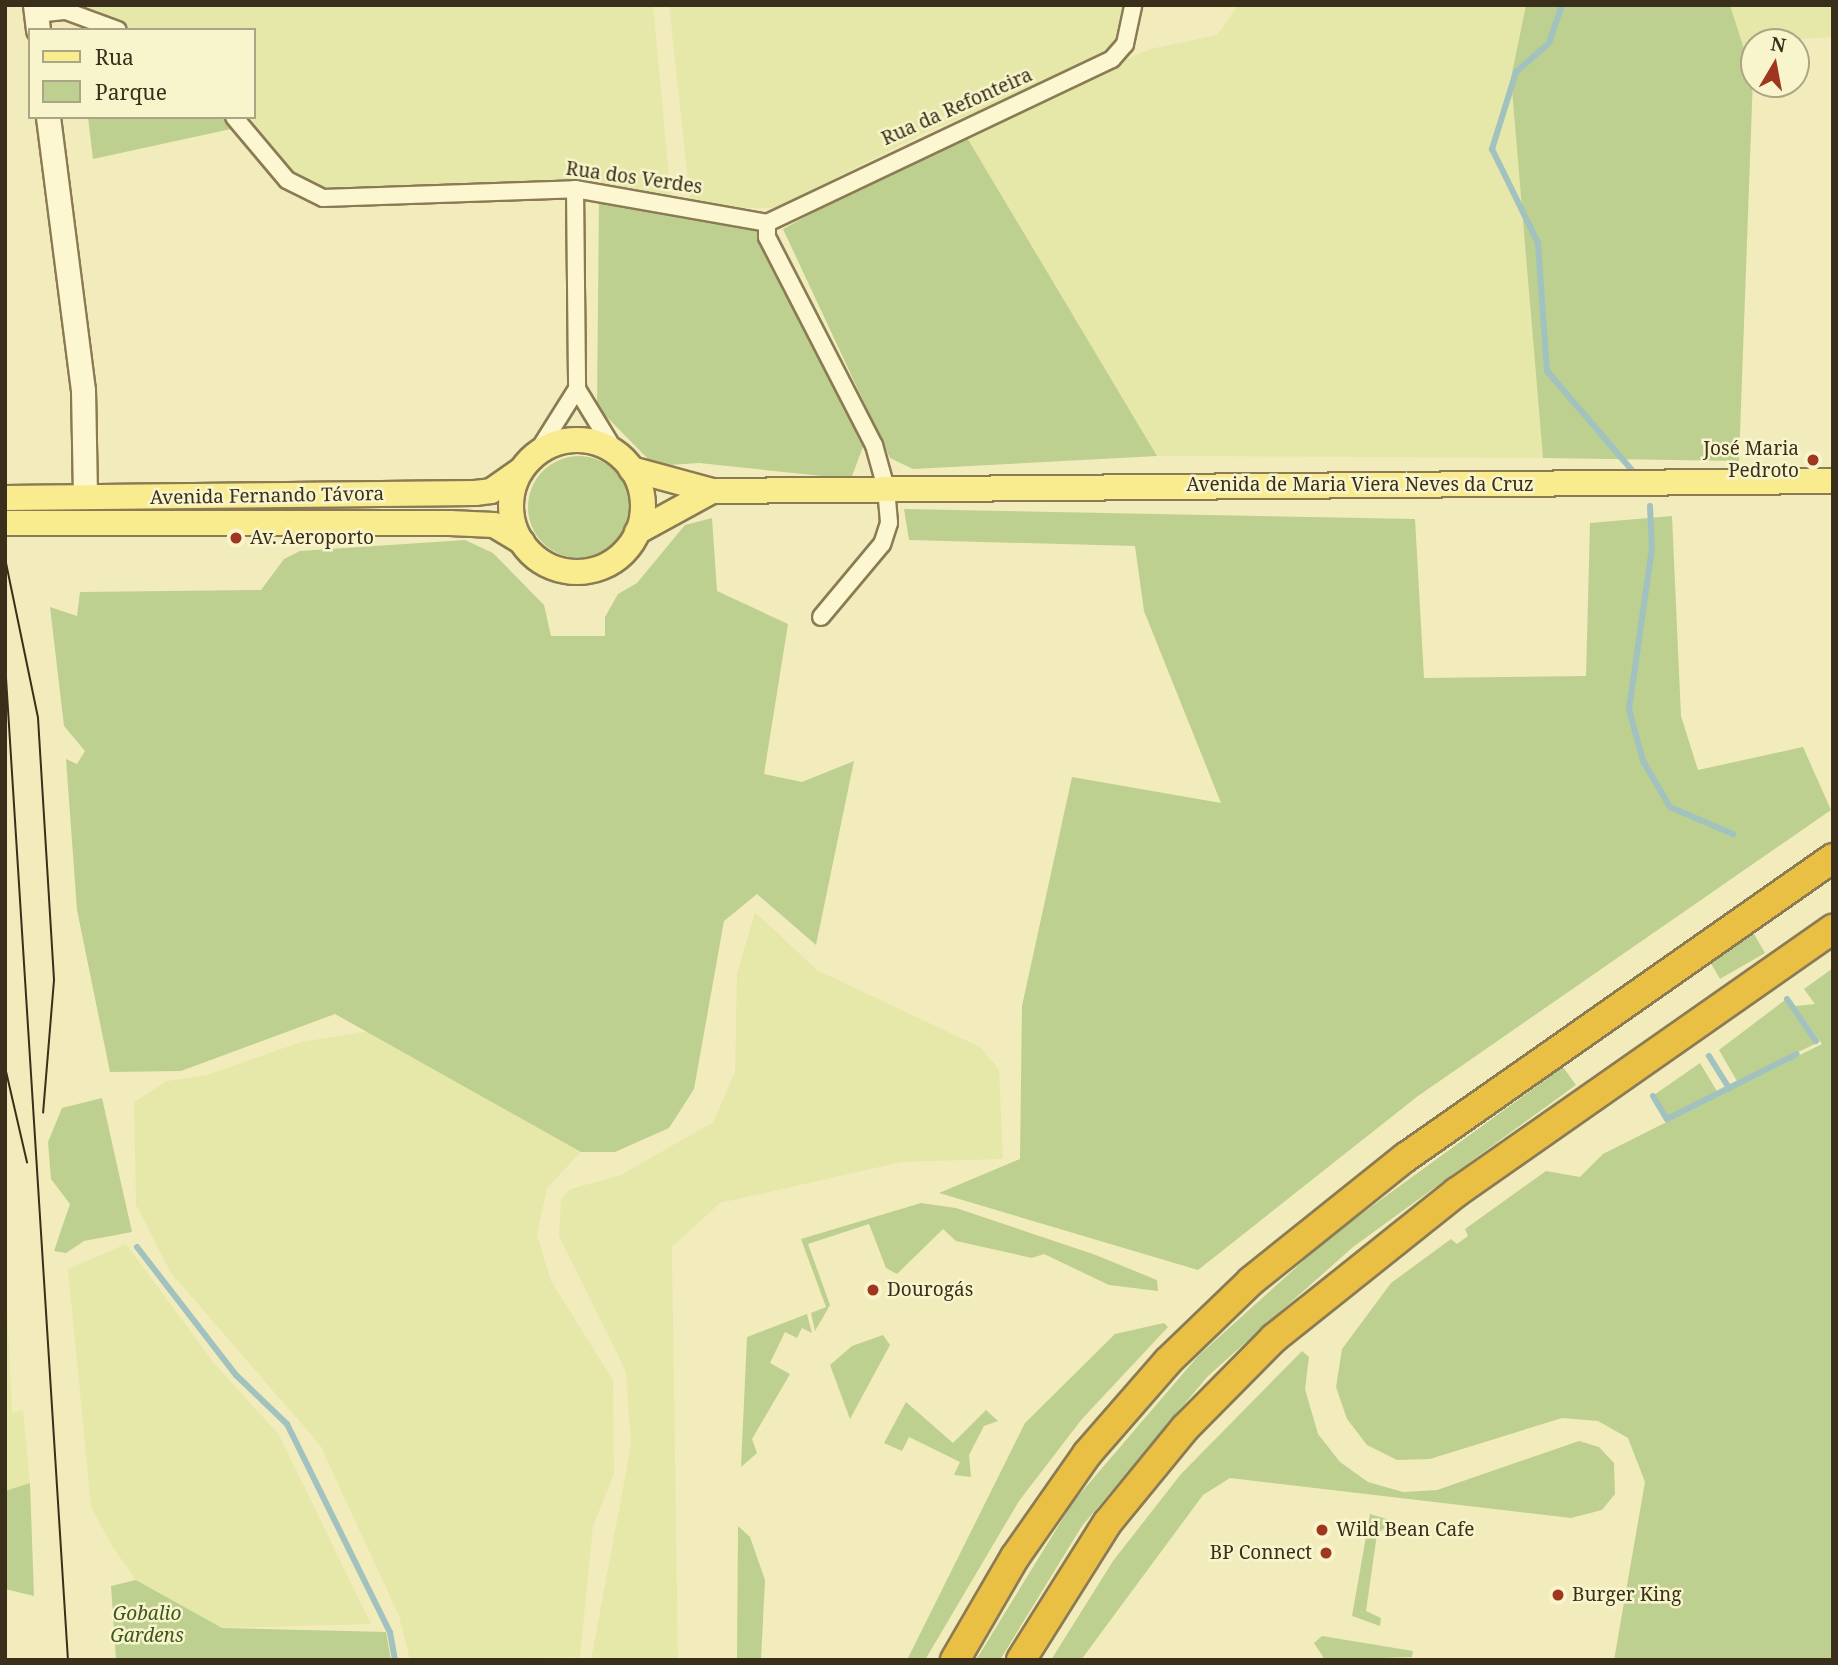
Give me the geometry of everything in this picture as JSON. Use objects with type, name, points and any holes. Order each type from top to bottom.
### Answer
[{"type":"highway","points":[[955,1660],[1021,1547],[1087,1454],[1168,1361],[1251,1281],[1406,1157],[1833,858]]},
{"type":"highway","points":[[1021,1660],[1116,1513],[1185,1429],[1273,1338],[1435,1208],[1833,929]]},
{"type":"main road","points":[[48,119],[83,390],[86,522]]},
{"type":"main road","points":[[712,491],[637,532],[608,564],[587,571],[544,564],[522,542],[510,511],[528,462],[576,440],[624,461],[712,491],[886,488]]},
{"type":"main road","points":[[624,461],[641,489],[637,532]]},
{"type":"main road","name":"Avenida Fernando Távora","points":[[5,498],[475,493],[491,491],[528,462]]},
{"type":"main road","name":"Avenida de Maria Viera Neves da Cruz","points":[[886,488],[1833,481]]},
{"type":"main road","name":"Avenida Fernando Távora","points":[[5,523],[472,523],[494,525],[522,542]]},
{"type":"street","name":"Rua da Refonteira","points":[[767,223],[1112,59],[1125,44],[1133,5]]},
{"type":"street","points":[[36,16],[66,11],[113,28]]},
{"type":"street","name":"Rua dos Verdes","points":[[235,119],[287,180],[323,198],[575,189],[767,223]]},
{"type":"street","points":[[575,189],[577,389],[624,461]]},
{"type":"street","points":[[767,223],[767,237],[869,432],[886,488],[889,523],[882,544],[821,617]]},
{"type":"street","points":[[528,462],[577,389]]},
{"type":"green space","points":[[73,5],[653,5],[671,198],[563,182],[325,187],[297,176],[252,119],[256,119],[256,28],[129,28]]},
{"type":"green space","points":[[669,5],[1123,5],[1118,43],[1081,70],[926,132],[776,208],[709,208],[690,199]]},
{"type":"green space","points":[[1238,5],[1526,5],[1511,78],[1543,458],[1157,456],[963,131],[1150,49],[1217,35]]},
{"type":"green space","points":[[1526,5],[1730,5],[1740,36],[1740,98],[1752,98],[1739,461],[1543,458],[1511,78]]},
{"type":"green space","points":[[1730,5],[1833,5],[1833,37],[1810,38],[1810,28],[1740,28],[1740,36]]},
{"type":"green space","points":[[88,119],[224,119],[231,129],[93,159]]},
{"type":"green space","points":[[963,131],[1157,456],[913,469],[890,458],[783,229]]},
{"type":"green space","points":[[599,200],[758,223],[864,444],[851,479],[699,463],[655,466],[597,407]]},
{"type":"green space","points":[[579,456],[598,460],[615,471],[626,488],[630,507],[626,526],[615,543],[598,554],[579,558],[560,554],[543,543],[532,526],[528,507],[532,488],[543,471],[560,460]]},
{"type":"green space","points":[[904,509],[1415,519],[1424,678],[1586,676],[1590,523],[1672,516],[1681,716],[1698,770],[1803,747],[1831,810],[1418,1096],[1198,1270],[939,1193],[1020,1159],[1022,1006],[1072,777],[1221,803],[1144,611],[1135,546],[909,540]]},
{"type":"green space","points":[[712,518],[717,591],[788,624],[764,774],[802,782],[854,761],[816,945],[757,894],[724,921],[694,1089],[669,1128],[615,1152],[581,1152],[335,1014],[181,1071],[110,1072],[77,910],[66,759],[77,764],[85,751],[64,726],[50,607],[77,616],[80,592],[261,590],[284,559],[300,551],[465,540],[493,553],[544,605],[551,636],[605,636],[605,617],[618,594],[637,583],[685,525]]},
{"type":"green space","points":[[755,912],[817,970],[980,1047],[999,1069],[1003,1159],[902,1162],[720,1203],[672,1247],[678,1660],[591,1660],[631,1445],[626,1372],[559,1236],[561,1200],[570,1189],[621,1175],[713,1122],[735,1072],[737,974]]},
{"type":"green space","points":[[1754,934],[1765,953],[1720,979],[1709,960]]},
{"type":"green space","points":[[1833,968],[1833,1660],[1614,1660],[1645,1482],[1628,1438],[1598,1421],[1562,1418],[1430,1459],[1397,1460],[1367,1445],[1347,1419],[1336,1387],[1342,1349],[1391,1283],[1451,1239],[1457,1244],[1468,1236],[1465,1229],[1546,1171],[1580,1177],[1603,1154],[1822,1044],[1795,1006],[1815,1004],[1804,989]]},
{"type":"green space","points":[[1785,1000],[1815,1044],[1737,1081],[1719,1050]]},
{"type":"green space","points":[[370,1031],[581,1152],[547,1188],[537,1235],[551,1281],[613,1380],[614,1474],[593,1526],[580,1657],[410,1660],[399,1616],[320,1445],[171,1273],[136,1205],[134,1102],[167,1081],[207,1075],[301,1042]]},
{"type":"green space","points":[[1700,1063],[1718,1093],[1668,1117],[1654,1095]]},
{"type":"green space","points":[[1563,1067],[1576,1085],[1353,1247],[1208,1376],[1082,1526],[1000,1660],[976,1660],[1073,1502],[1198,1356],[1331,1236]]},
{"type":"green space","points":[[102,1098],[132,1232],[84,1241],[66,1253],[54,1251],[70,1204],[51,1179],[48,1142],[62,1108]]},
{"type":"green space","points":[[921,1203],[956,1208],[1093,1254],[1157,1280],[1158,1291],[1109,1285],[1044,1254],[1032,1258],[956,1241],[943,1229],[897,1274],[886,1268],[869,1224],[808,1244],[830,1305],[815,1331],[811,1313],[826,1307],[801,1239]]},
{"type":"green space","points":[[126,1244],[214,1363],[279,1435],[371,1624],[222,1628],[136,1580],[112,1546],[91,1507],[68,1269]]},
{"type":"green space","points":[[5,1261],[12,1413],[23,1410],[30,1483],[5,1491]]},
{"type":"green space","points":[[807,1314],[812,1333],[802,1328],[797,1338],[785,1332],[770,1363],[790,1374],[752,1439],[757,1453],[741,1467],[747,1337]]},
{"type":"green space","points":[[1164,1323],[1168,1327],[1082,1419],[1019,1501],[925,1660],[907,1660],[1025,1423],[1115,1334]]},
{"type":"green space","points":[[883,1335],[890,1345],[850,1419],[830,1365],[852,1346]]},
{"type":"green space","points":[[1302,1351],[1309,1357],[1305,1389],[1318,1434],[1340,1462],[1368,1482],[1403,1492],[1437,1490],[1579,1441],[1599,1447],[1614,1463],[1615,1494],[1602,1510],[1571,1518],[1230,1478],[1203,1495],[1081,1660],[1051,1660],[1113,1561],[1181,1474]]},
{"type":"green space","points":[[906,1402],[953,1443],[986,1410],[998,1421],[984,1426],[969,1455],[971,1477],[954,1475],[960,1462],[909,1437],[902,1451],[884,1443]]},
{"type":"green space","points":[[30,1483],[34,1596],[5,1589],[5,1491]]},
{"type":"green space","points":[[1370,1514],[1393,1521],[1377,1534],[1366,1611],[1381,1618],[1380,1626],[1352,1616]]},
{"type":"green space","points":[[738,1526],[750,1537],[765,1580],[761,1660],[737,1660]]},
{"type":"green space","name":"Gobalio Gardens","points":[[136,1580],[222,1628],[386,1632],[391,1660],[116,1660],[111,1586]]},
{"type":"green space","points":[[1322,1636],[1413,1651],[1412,1657],[1325,1660],[1314,1643]]},
{"type":"waterway","points":[[1562,5],[1549,43],[1516,72],[1492,149],[1538,243],[1547,371],[1632,470]]},
{"type":"waterway","points":[[1650,506],[1652,548],[1629,709],[1643,761],[1670,807],[1733,834]]},
{"type":"waterway","points":[[1787,999],[1816,1041]]},
{"type":"waterway","points":[[1653,1096],[1667,1119],[1797,1054]]},
{"type":"waterway","points":[[1709,1056],[1729,1088]]},
{"type":"waterway","points":[[137,1247],[236,1375],[287,1424],[390,1632],[395,1660]]},
{"type":"tram line","points":[[6,563],[38,718],[54,980],[43,1113]]},
{"type":"tram line","points":[[5,662],[68,1660]]},
{"type":"tram line","points":[[5,1067],[27,1162]]},
{"type":"place","name":"José Maria Pedroto","points":[[1813,460]]},
{"type":"place","name":"Av. Aeroporto","points":[[236,538]]},
{"type":"place","name":"Dourogás","points":[[873,1290]]},
{"type":"place","name":"Wild Bean Cafe","points":[[1322,1530]]},
{"type":"place","name":"BP Connect","points":[[1326,1553]]},
{"type":"place","name":"Burger King","points":[[1558,1595]]}]
